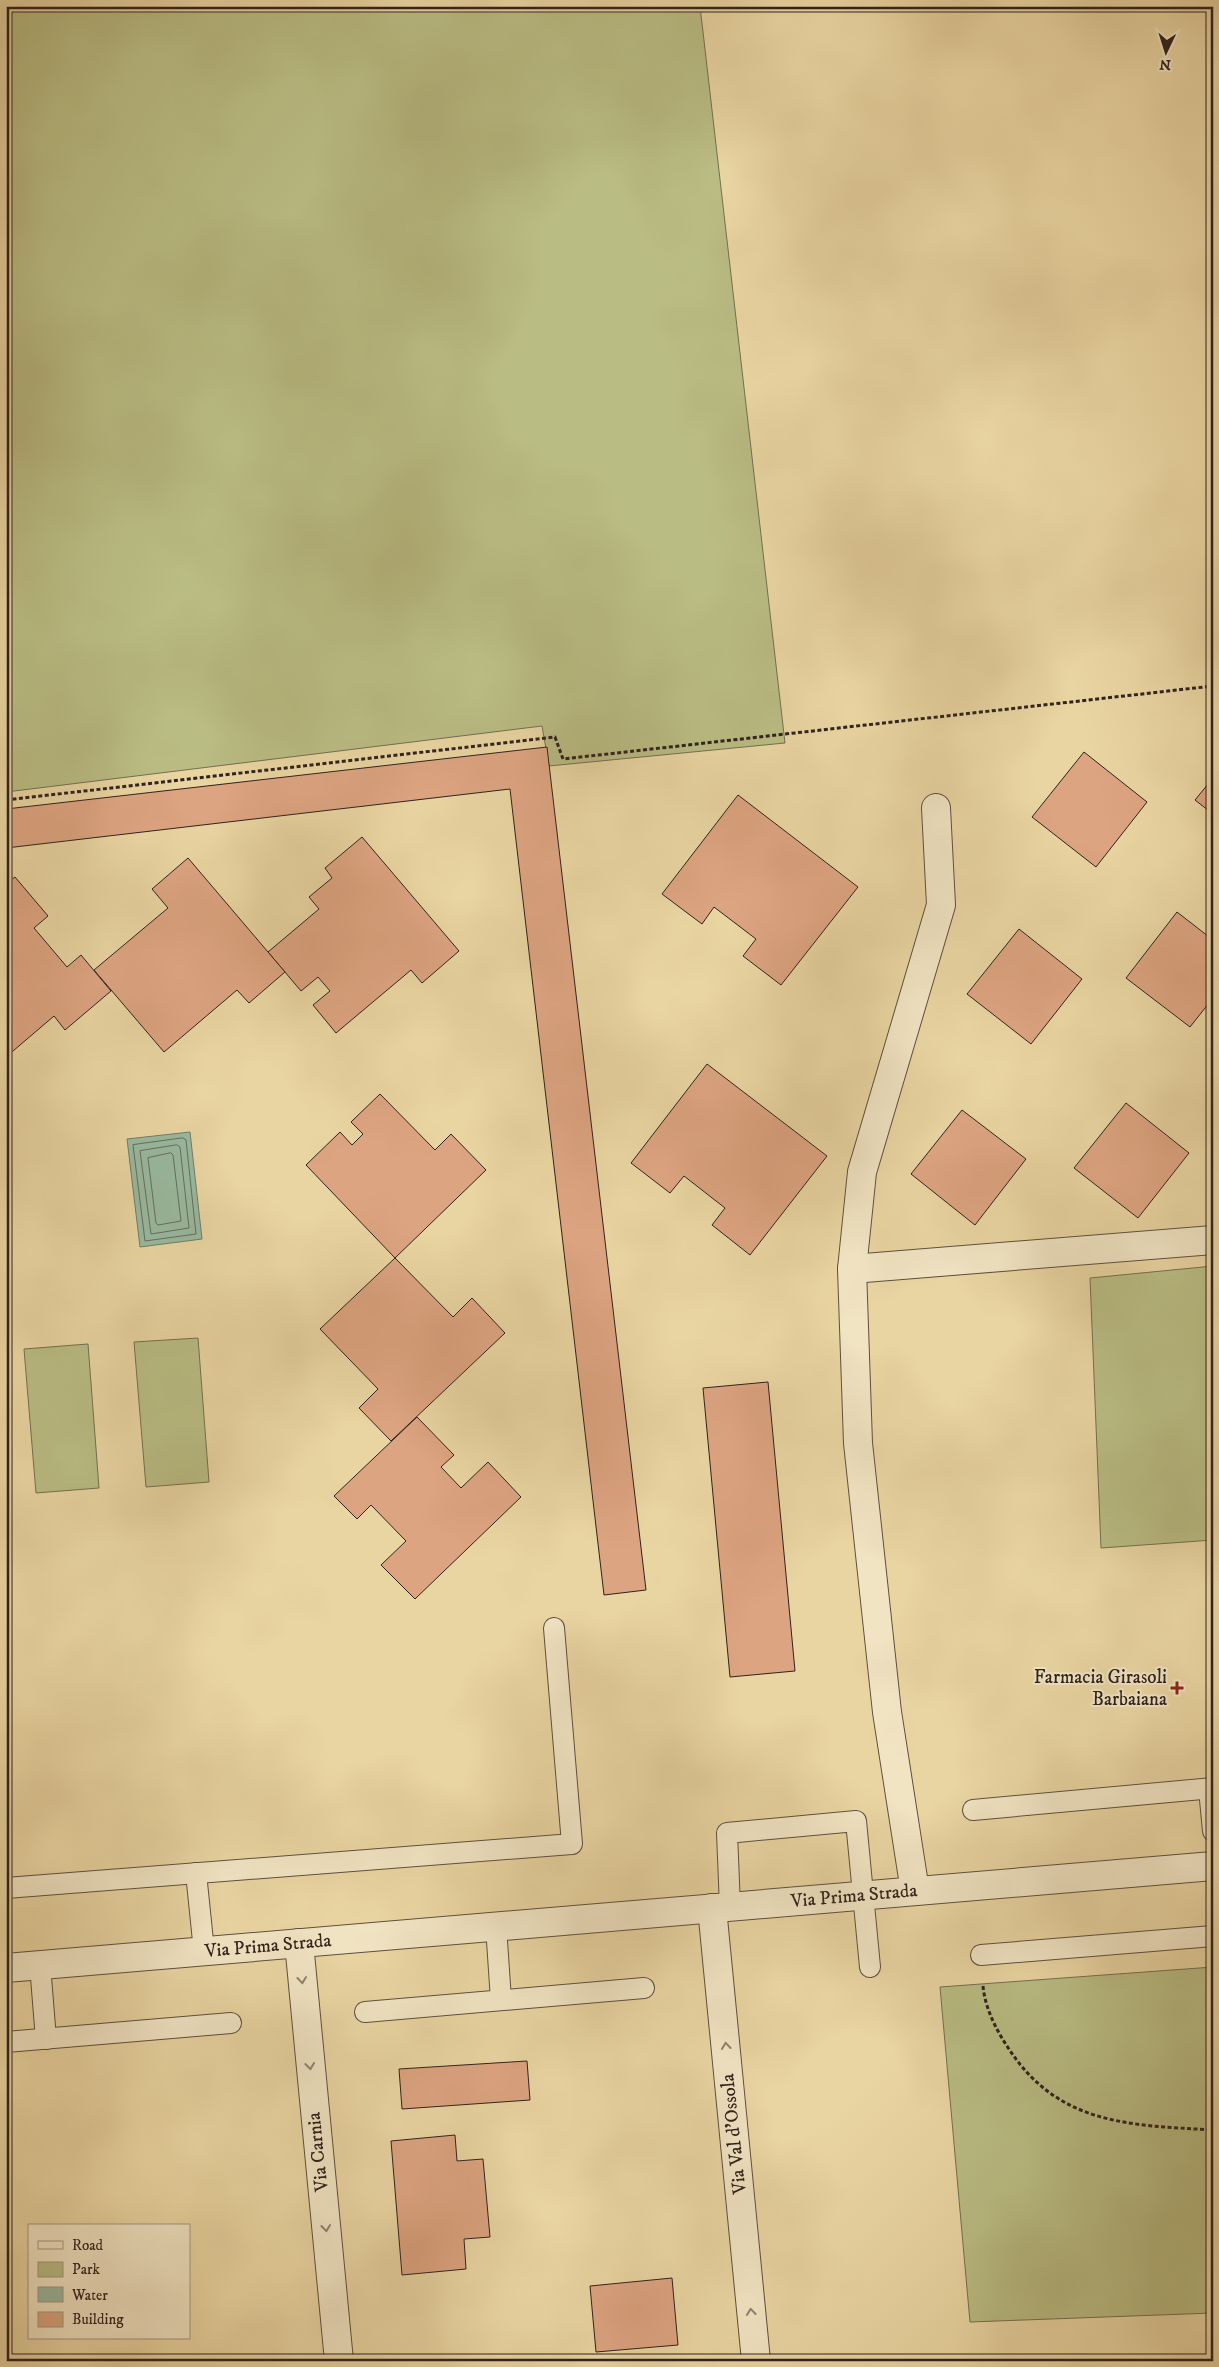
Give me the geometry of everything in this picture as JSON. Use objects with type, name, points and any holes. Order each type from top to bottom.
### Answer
[{"type":"street","points":[[915,1891],[888,1712],[858,1443],[852,1269],[862,1172],[942,905],[936,808]]},
{"type":"street","points":[[852,1269],[1213,1240]]},
{"type":"street","name":"Via Prima Strada","points":[[6,1968],[1213,1866]]},
{"type":"street","name":"Via Val d'Ossola","points":[[721,1907],[756,2361]]},
{"type":"street","name":"Via Carnia","points":[[299,1943],[339,2361]]},
{"type":"lane","points":[[6,1888],[572,1844],[554,1628]]},
{"type":"lane","points":[[972,1810],[1211,1789],[1213,1831]]},
{"type":"lane","points":[[721,1907],[727,1833],[856,1821],[870,1967]]},
{"type":"lane","points":[[196,1873],[204,1951]]},
{"type":"lane","points":[[496,1926],[501,2000]]},
{"type":"lane","points":[[981,1956],[1213,1936]]},
{"type":"lane","points":[[40,1965],[46,2039]]},
{"type":"lane","points":[[365,2012],[644,1988]]},
{"type":"lane","points":[[6,2042],[231,2023]]},
{"type":"path","points":[[6,800],[555,737],[563,759],[1213,686]]},
{"type":"path","points":[[984,1988],[984,1998],[995,2025],[1011,2053],[1052,2097],[1098,2117],[1149,2125],[1213,2130]]},
{"type":"green space","points":[[6,6],[700,6],[785,743],[549,766],[542,726],[6,792]]},
{"type":"green space","points":[[1213,1266],[1213,1540],[1101,1548],[1090,1278]]},
{"type":"green space","points":[[198,1338],[209,1482],[146,1487],[134,1342]]},
{"type":"green space","points":[[88,1344],[99,1488],[36,1493],[24,1349]]},
{"type":"green space","points":[[1213,1967],[1213,2313],[970,2322],[940,1987]]},
{"type":"water","points":[[190,1132],[202,1239],[140,1247],[127,1139]]},
{"type":"building","points":[[547,747],[646,1590],[604,1595],[510,789],[6,848],[6,809]]},
{"type":"building","points":[[1084,752],[1147,802],[1096,867],[1032,817]]},
{"type":"building","points":[[1213,778],[1213,814],[1195,800]]},
{"type":"building","points":[[738,795],[858,887],[781,985],[743,956],[756,939],[714,907],[702,924],[662,894]]},
{"type":"building","points":[[362,837],[459,951],[422,983],[411,970],[336,1033],[313,1005],[330,991],[318,977],[301,991],[268,952],[319,909],[309,897],[332,878],[325,868]]},
{"type":"building","points":[[188,858],[285,972],[249,1003],[237,990],[164,1052],[94,970],[168,908],[152,889]]},
{"type":"building","points":[[15,877],[48,916],[34,928],[67,967],[81,955],[111,991],[65,1030],[54,1016],[6,1057],[6,884]]},
{"type":"building","points":[[1177,912],[1213,940],[1213,998],[1190,1027],[1126,978]]},
{"type":"building","points":[[1019,929],[1082,979],[1031,1044],[967,994]]},
{"type":"building","points":[[707,1064],[827,1156],[750,1255],[712,1225],[725,1208],[684,1176],[670,1193],[631,1163]]},
{"type":"building","points":[[380,1094],[435,1150],[451,1134],[486,1170],[395,1258],[306,1165],[340,1132],[352,1145],[363,1134],[351,1122]]},
{"type":"building","points":[[1126,1103],[1189,1153],[1138,1218],[1074,1168]]},
{"type":"building","points":[[962,1110],[1026,1159],[975,1225],[911,1174]]},
{"type":"building","points":[[395,1258],[453,1317],[472,1298],[505,1333],[391,1441],[359,1408],[378,1389],[320,1329]]},
{"type":"building","points":[[768,1382],[795,1671],[730,1677],[703,1388]]},
{"type":"building","points":[[417,1417],[454,1455],[441,1467],[461,1488],[488,1462],[521,1497],[415,1599],[381,1565],[406,1541],[371,1505],[357,1519],[334,1496]]},
{"type":"building","points":[[527,2061],[530,2100],[402,2109],[399,2069]]},
{"type":"building","points":[[455,2135],[457,2161],[483,2159],[490,2237],[464,2239],[466,2269],[402,2275],[391,2141]]},
{"type":"building","points":[[672,2278],[678,2345],[596,2352],[590,2286]]},
{"type":"place","name":"Farmacia Girasoli Barbaiana","points":[[1177,1688]]}]
